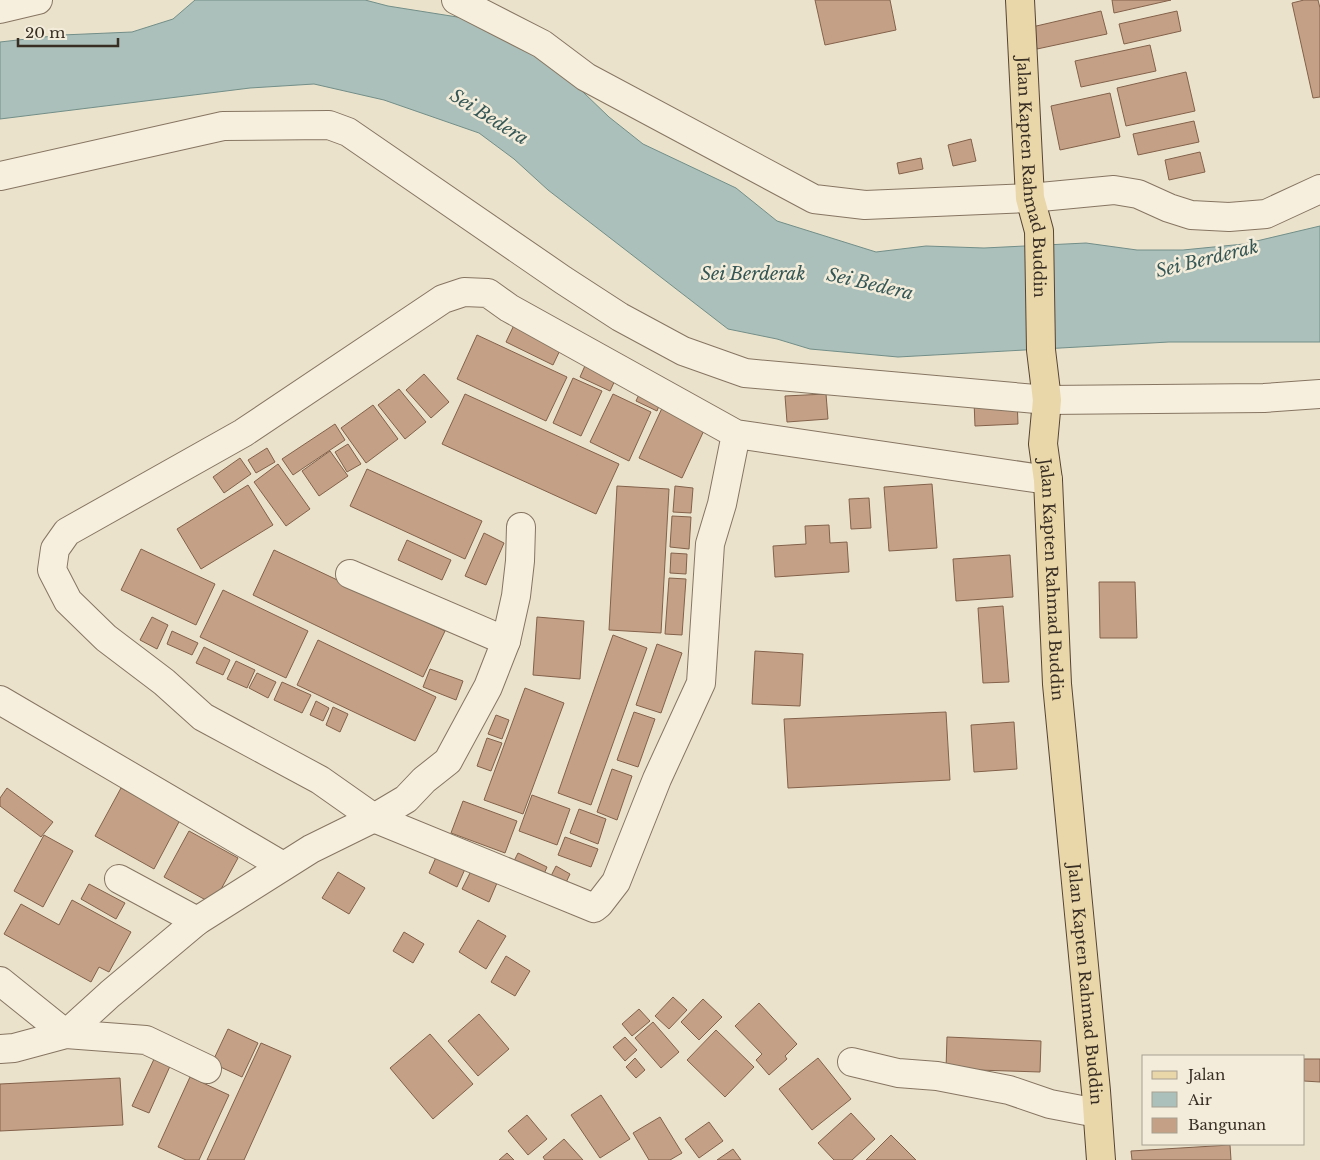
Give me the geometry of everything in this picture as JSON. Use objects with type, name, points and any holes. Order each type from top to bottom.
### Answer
[{"type":"main road","name":"Jalan Kapten Rahmad Buddin","points":[[1020,0],[1030,198],[1039,231],[1041,350],[1047,400],[1043,444],[1048,480],[1057,684],[1101,1160]]},
{"type":"street","points":[[0,9],[38,0]]},
{"type":"street","points":[[456,0],[542,44],[586,78],[814,199],[865,205],[1030,198],[1114,190],[1138,194],[1191,215],[1229,217],[1266,214],[1320,189]]},
{"type":"street","points":[[0,176],[223,126],[329,125],[348,132],[620,317],[683,351],[745,374],[1047,400],[1264,398],[1320,394]]},
{"type":"street","points":[[736,434],[722,504],[710,544],[701,683],[657,779],[616,882],[594,908],[374,818],[320,780],[203,717],[164,682],[106,638],[68,601],[52,570],[55,550],[67,532],[243,433],[443,299],[464,292],[488,293],[509,308],[736,434],[1048,480]]},
{"type":"street","points":[[66,1034],[197,920],[311,849],[374,818],[406,799],[424,780],[448,761],[488,687],[506,641],[516,596],[521,527]]},
{"type":"street","points":[[350,574],[506,641]]},
{"type":"street","points":[[0,700],[283,866]]},
{"type":"street","points":[[119,879],[197,920]]},
{"type":"street","points":[[0,981],[66,1034]]},
{"type":"street","points":[[0,1049],[14,1048],[66,1034],[146,1040],[207,1069]]},
{"type":"street","points":[[852,1062],[898,1073],[937,1076],[1009,1090],[1050,1104],[1097,1113]]},
{"type":"water","name":"Sei Berderak","points":[[195,0],[365,0],[388,6],[495,23],[532,43],[609,117],[643,144],[736,188],[777,221],[876,252],[926,246],[984,248],[1086,243],[1137,250],[1183,250],[1244,244],[1320,226],[1320,342],[1169,342],[898,357],[810,349],[777,339],[728,329],[548,190],[514,159],[479,133],[384,100],[314,84],[250,88],[0,119],[0,42],[62,35],[132,32],[173,19]]},
{"type":"building","points":[[815,0],[890,0],[896,30],[825,45]]},
{"type":"building","points":[[1112,0],[1171,0],[1114,13]]},
{"type":"building","points":[[1304,0],[1318,0],[1320,8],[1320,97],[1313,98],[1292,3]]},
{"type":"building","points":[[1101,11],[1107,34],[1037,49],[1032,27]]},
{"type":"building","points":[[1177,11],[1181,31],[1124,44],[1119,24]]},
{"type":"building","points":[[1150,45],[1156,71],[1081,87],[1075,61]]},
{"type":"building","points":[[1186,72],[1195,111],[1126,126],[1117,88]]},
{"type":"building","points":[[1110,93],[1120,137],[1060,150],[1051,106]]},
{"type":"building","points":[[1194,121],[1199,142],[1138,155],[1133,134]]},
{"type":"building","points":[[971,139],[976,161],[953,166],[948,145]]},
{"type":"building","points":[[1200,152],[1205,172],[1169,180],[1165,160]]},
{"type":"building","points":[[921,158],[923,169],[899,174],[897,163]]},
{"type":"building","points":[[515,323],[562,346],[553,365],[506,342]]},
{"type":"building","points":[[477,335],[567,377],[546,421],[457,379]]},
{"type":"building","points":[[588,359],[618,374],[610,391],[580,377]]},
{"type":"building","points":[[424,374],[449,402],[431,418],[406,390]]},
{"type":"building","points":[[573,378],[602,391],[581,436],[553,423]]},
{"type":"building","points":[[643,386],[663,396],[657,411],[636,401]]},
{"type":"building","points":[[399,389],[426,422],[405,439],[378,405]]},
{"type":"building","points":[[465,394],[619,464],[596,514],[442,444]]},
{"type":"building","points":[[613,394],[651,412],[629,461],[590,442]]},
{"type":"building","points":[[826,394],[828,419],[787,422],[785,396]]},
{"type":"building","points":[[1017,398],[1018,424],[975,426],[974,401]]},
{"type":"building","points":[[373,405],[398,439],[366,463],[341,428]]},
{"type":"building","points":[[663,406],[706,426],[682,478],[639,458]]},
{"type":"building","points":[[335,424],[345,440],[293,475],[282,459]]},
{"type":"building","points":[[348,444],[361,464],[347,472],[335,452]]},
{"type":"building","points":[[267,448],[275,462],[256,473],[248,460]]},
{"type":"building","points":[[330,451],[348,476],[319,496],[302,471]]},
{"type":"building","points":[[240,458],[251,474],[224,493],[213,477]]},
{"type":"building","points":[[278,464],[310,509],[286,526],[254,482]]},
{"type":"building","points":[[367,469],[482,521],[465,559],[350,506]]},
{"type":"building","points":[[932,484],[937,548],[889,551],[884,487]]},
{"type":"building","points":[[248,485],[273,525],[201,569],[177,529]]},
{"type":"building","points":[[617,486],[669,489],[661,633],[609,630]]},
{"type":"building","points":[[675,486],[693,488],[691,513],[673,512]]},
{"type":"building","points":[[869,498],[871,528],[851,529],[849,499]]},
{"type":"building","points":[[672,516],[691,517],[689,549],[670,547]]},
{"type":"building","points":[[829,525],[830,543],[847,542],[849,572],[775,577],[773,546],[806,544],[805,526]]},
{"type":"building","points":[[484,533],[504,543],[486,585],[465,576]]},
{"type":"building","points":[[407,540],[451,560],[442,580],[398,560]]},
{"type":"building","points":[[141,549],[215,584],[196,625],[121,590]]},
{"type":"building","points":[[274,550],[445,631],[423,677],[253,595]]},
{"type":"building","points":[[671,553],[687,554],[686,574],[670,573]]},
{"type":"building","points":[[1010,555],[1013,597],[956,601],[953,559]]},
{"type":"building","points":[[669,578],[686,579],[682,635],[665,634]]},
{"type":"building","points":[[1099,582],[1135,582],[1137,638],[1100,638]]},
{"type":"building","points":[[223,590],[308,631],[286,678],[200,637]]},
{"type":"building","points":[[1003,606],[1009,682],[983,683],[978,608]]},
{"type":"building","points":[[152,617],[168,625],[157,649],[140,640]]},
{"type":"building","points":[[537,617],[584,621],[580,679],[533,675]]},
{"type":"building","points":[[172,631],[198,643],[192,655],[167,644]]},
{"type":"building","points":[[613,635],[647,648],[591,805],[558,793]]},
{"type":"building","points":[[318,640],[436,697],[415,741],[297,685]]},
{"type":"building","points":[[657,644],[682,653],[661,713],[636,705]]},
{"type":"building","points":[[204,647],[230,660],[223,675],[196,663]]},
{"type":"building","points":[[755,651],[803,654],[800,706],[752,704]]},
{"type":"building","points":[[236,661],[255,670],[247,688],[227,679]]},
{"type":"building","points":[[430,669],[463,681],[456,700],[423,687]]},
{"type":"building","points":[[257,673],[276,682],[268,698],[249,688]]},
{"type":"building","points":[[282,682],[311,695],[302,713],[274,700]]},
{"type":"building","points":[[525,688],[564,703],[523,814],[484,800]]},
{"type":"building","points":[[316,701],[329,708],[323,721],[310,715]]},
{"type":"building","points":[[333,707],[348,714],[340,732],[326,725]]},
{"type":"building","points":[[634,712],[655,719],[638,767],[617,760]]},
{"type":"building","points":[[946,712],[950,780],[788,788],[784,719]]},
{"type":"building","points":[[496,715],[509,720],[502,739],[488,734]]},
{"type":"building","points":[[1014,722],[1017,769],[974,772],[971,725]]},
{"type":"building","points":[[487,738],[502,743],[491,771],[477,766]]},
{"type":"building","points":[[612,769],[632,776],[617,820],[597,812]]},
{"type":"building","points":[[7,788],[53,822],[41,837],[0,806],[0,798]]},
{"type":"building","points":[[121,788],[180,820],[154,869],[95,836]]},
{"type":"building","points":[[532,795],[570,809],[557,845],[519,831]]},
{"type":"building","points":[[463,801],[517,821],[505,853],[451,833]]},
{"type":"building","points":[[579,809],[606,819],[598,844],[570,833]]},
{"type":"building","points":[[189,831],[238,858],[213,904],[164,877]]},
{"type":"building","points":[[44,835],[73,851],[43,907],[14,891]]},
{"type":"building","points":[[565,837],[598,849],[591,867],[558,855]]},
{"type":"building","points":[[518,853],[547,867],[540,883],[510,869]]},
{"type":"building","points":[[437,855],[465,869],[457,887],[429,873]]},
{"type":"building","points":[[556,866],[570,874],[562,891],[547,884]]},
{"type":"building","points":[[471,871],[497,883],[489,902],[462,889]]},
{"type":"building","points":[[338,872],[365,888],[349,914],[322,898]]},
{"type":"building","points":[[89,884],[125,903],[116,919],[81,899]]},
{"type":"building","points":[[72,900],[131,932],[109,972],[99,967],[91,982],[4,934],[21,904],[59,925]]},
{"type":"building","points":[[478,920],[506,936],[486,969],[459,952]]},
{"type":"building","points":[[404,932],[424,944],[413,963],[393,951]]},
{"type":"building","points":[[506,956],[530,971],[515,996],[491,982]]},
{"type":"building","points":[[673,997],[687,1010],[669,1029],[655,1016]]},
{"type":"building","points":[[703,999],[722,1017],[699,1040],[681,1022]]},
{"type":"building","points":[[759,1003],[797,1044],[785,1056],[787,1059],[769,1075],[756,1060],[762,1054],[735,1026]]},
{"type":"building","points":[[639,1009],[650,1021],[632,1036],[622,1024]]},
{"type":"building","points":[[479,1014],[509,1049],[478,1076],[448,1041]]},
{"type":"building","points":[[653,1022],[679,1052],[661,1068],[635,1038]]},
{"type":"building","points":[[228,1029],[258,1043],[242,1077],[212,1063]]},
{"type":"building","points":[[716,1030],[754,1067],[725,1097],[687,1060]]},
{"type":"building","points":[[430,1034],[473,1084],[433,1119],[390,1068]]},
{"type":"building","points":[[625,1037],[637,1050],[625,1061],[613,1047]]},
{"type":"building","points":[[947,1037],[1041,1041],[1040,1072],[946,1069]]},
{"type":"building","points":[[261,1043],[291,1056],[244,1160],[207,1160]]},
{"type":"building","points":[[155,1057],[171,1064],[149,1113],[132,1106]]},
{"type":"building","points":[[635,1058],[645,1070],[636,1078],[626,1067]]},
{"type":"building","points":[[818,1058],[851,1099],[812,1130],[779,1089]]},
{"type":"building","points":[[1305,1059],[1320,1059],[1320,1082],[1305,1081]]},
{"type":"building","points":[[190,1077],[229,1095],[199,1160],[186,1160],[158,1147]]},
{"type":"building","points":[[120,1078],[123,1125],[0,1131],[0,1084]]},
{"type":"building","points":[[601,1095],[630,1139],[600,1158],[571,1115]]},
{"type":"building","points":[[851,1113],[875,1139],[852,1160],[834,1160],[818,1143]]},
{"type":"building","points":[[527,1115],[547,1139],[528,1155],[508,1131]]},
{"type":"building","points":[[660,1117],[682,1153],[670,1160],[649,1160],[633,1133]]},
{"type":"building","points":[[709,1122],[723,1141],[699,1158],[685,1139]]},
{"type":"building","points":[[891,1135],[916,1160],[866,1160]]},
{"type":"building","points":[[564,1139],[583,1160],[545,1160],[543,1157]]},
{"type":"building","points":[[1230,1145],[1231,1160],[1132,1160],[1131,1151]]},
{"type":"building","points":[[733,1149],[741,1160],[717,1160]]},
{"type":"building","points":[[507,1153],[514,1160],[499,1160]]},
{"type":"water label","name":"Sei Bedera","points":[[489,117]]},
{"type":"water label","name":"Sei Bedera","points":[[870,284]]}]
